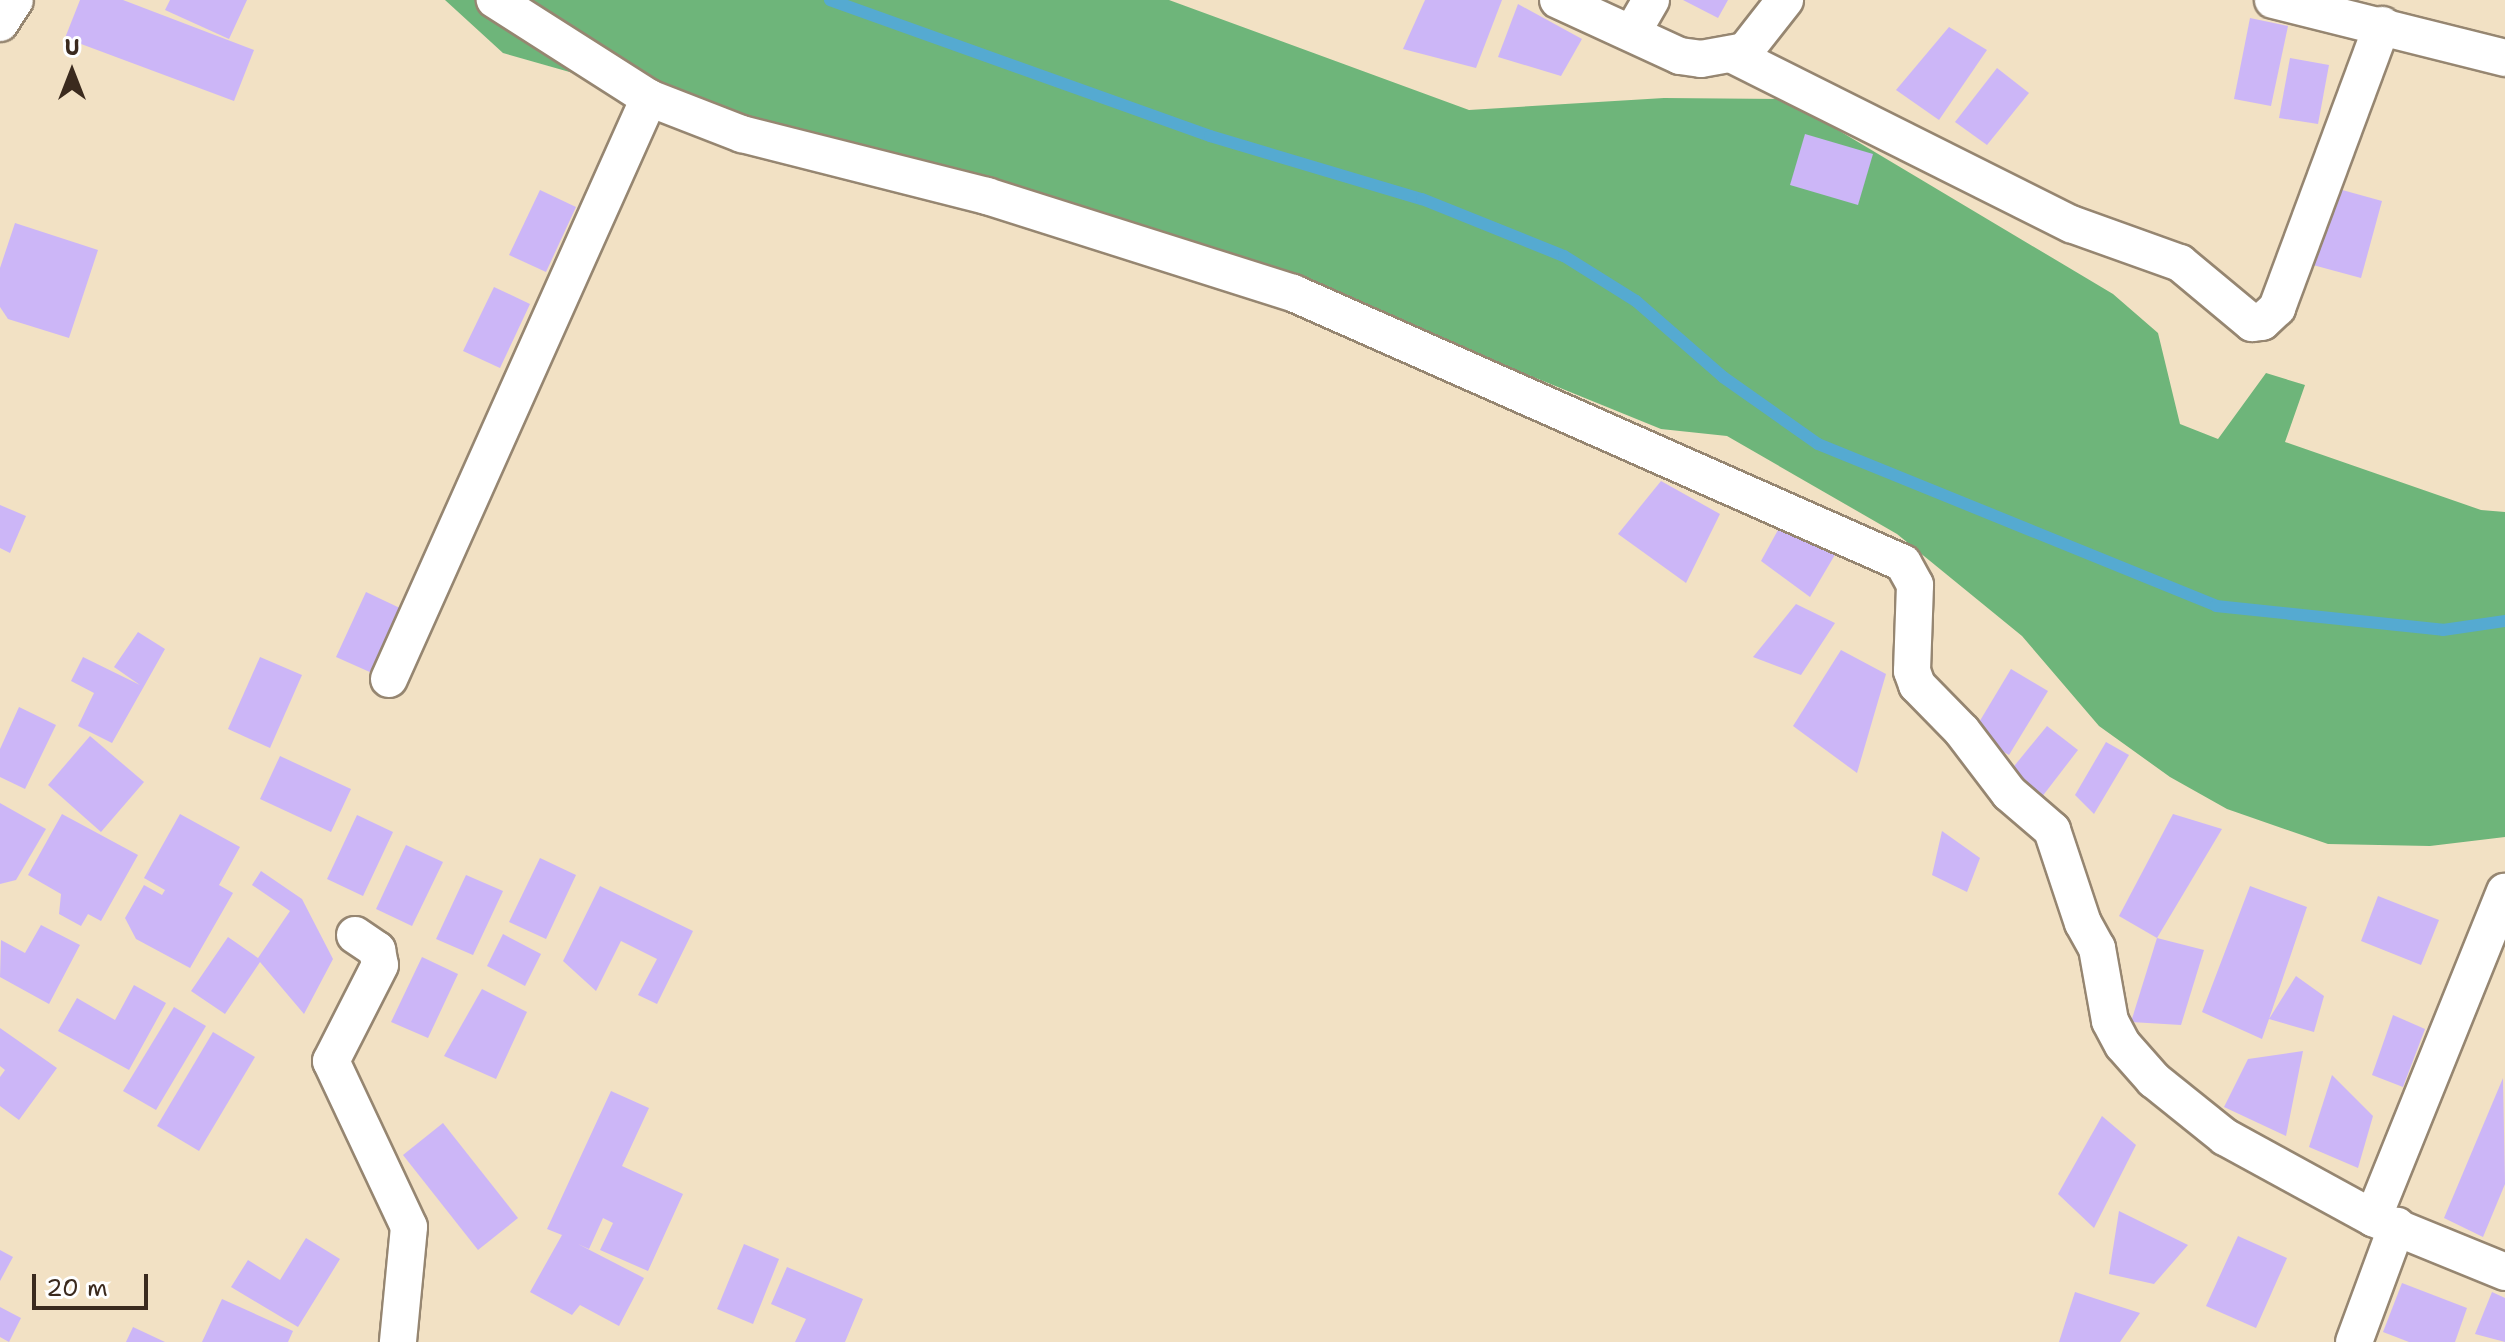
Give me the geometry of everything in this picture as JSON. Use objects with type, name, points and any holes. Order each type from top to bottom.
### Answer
[{"type":"street","points":[[0,23],[15,0]]},
{"type":"street","points":[[495,0],[649,98],[742,134],[987,196],[1293,293],[1903,563],[1915,585],[1912,671],[1917,685],[1962,731],[2009,793],[2052,830],[2078,911],[2097,948],[2110,1021],[2123,1045],[2154,1080],[2225,1137],[2385,1222],[2505,1272]]},
{"type":"street","points":[[1558,0],[1690,58],[1735,56],[2071,224],[2180,263],[2252,323],[2262,322],[2277,308],[2382,25]]},
{"type":"street","points":[[1632,33],[1651,0]]},
{"type":"street","points":[[1735,56],[1752,45],[1785,0]]},
{"type":"street","points":[[2273,0],[2505,58]]},
{"type":"street","points":[[389,679],[649,98]]},
{"type":"street","points":[[2354,1342],[2385,1222],[2505,892]]},
{"type":"street","points":[[355,935],[377,950],[380,965],[331,1061],[409,1227],[398,1342]]},
{"type":"green space","points":[[445,0],[1169,0],[1469,110],[1664,98],[1786,99],[2113,294],[2158,333],[2180,424],[2218,439],[2266,373],[2305,385],[2285,442],[2481,510],[2505,512],[2505,837],[2430,846],[2328,844],[2227,809],[2170,777],[2099,726],[2022,636],[1897,534],[1727,436],[1661,429],[1283,275],[503,53]]},
{"type":"building","points":[[80,0],[123,0],[254,50],[234,101],[65,38]]},
{"type":"building","points":[[170,0],[247,0],[229,39],[165,10]]},
{"type":"building","points":[[1425,0],[1502,0],[1476,68],[1403,49]]},
{"type":"building","points":[[1683,0],[1728,0],[1718,18]]},
{"type":"building","points":[[1518,4],[1582,39],[1561,76],[1498,57]]},
{"type":"building","points":[[2250,18],[2288,26],[2271,106],[2234,99]]},
{"type":"building","points":[[1949,27],[1987,50],[1939,120],[1896,90]]},
{"type":"building","points":[[2290,58],[2329,65],[2318,124],[2279,118]]},
{"type":"building","points":[[1997,68],[2029,93],[1987,145],[1955,122]]},
{"type":"building","points":[[1805,134],[1873,154],[1858,205],[1790,185]]},
{"type":"building","points":[[2335,188],[2382,201],[2361,278],[2313,265]]},
{"type":"building","points":[[540,190],[576,207],[546,272],[509,255]]},
{"type":"building","points":[[15,223],[98,250],[69,338],[8,319],[0,307],[0,268]]},
{"type":"building","points":[[494,287],[530,304],[500,368],[463,351]]},
{"type":"building","points":[[1661,481],[1720,514],[1686,583],[1618,534]]},
{"type":"building","points":[[0,505],[26,516],[10,553],[0,548]]},
{"type":"building","points":[[1778,530],[1836,553],[1810,597],[1761,561]]},
{"type":"building","points":[[366,592],[402,609],[372,673],[336,657]]},
{"type":"building","points":[[1796,604],[1835,623],[1801,675],[1753,657]]},
{"type":"building","points":[[138,632],[165,649],[112,743],[78,726],[94,693],[71,681],[83,657],[140,685],[114,667]]},
{"type":"building","points":[[1841,650],[1886,674],[1857,773],[1793,726]]},
{"type":"building","points":[[260,657],[302,675],[270,748],[228,729]]},
{"type":"building","points":[[2011,669],[2048,691],[2009,755],[1972,734]]},
{"type":"building","points":[[19,707],[56,725],[25,789],[0,777],[0,749]]},
{"type":"building","points":[[2047,726],[2078,750],[2038,802],[2006,776]]},
{"type":"building","points":[[90,736],[144,782],[101,832],[48,785]]},
{"type":"building","points":[[2106,742],[2129,755],[2094,814],[2075,795]]},
{"type":"building","points":[[280,756],[351,789],[331,832],[260,799]]},
{"type":"building","points":[[0,803],[46,829],[16,880],[0,884]]},
{"type":"building","points":[[62,814],[138,855],[101,921],[88,914],[81,926],[59,914],[61,894],[28,875]]},
{"type":"building","points":[[180,814],[240,847],[219,885],[233,893],[190,968],[136,939],[125,918],[144,885],[162,895],[165,890],[144,878]]},
{"type":"building","points":[[2173,814],[2222,829],[2157,938],[2119,916]]},
{"type":"building","points":[[357,815],[393,832],[363,896],[327,879]]},
{"type":"building","points":[[1942,831],[1980,858],[1967,892],[1932,875]]},
{"type":"building","points":[[406,845],[443,862],[412,926],[376,909]]},
{"type":"building","points":[[540,858],[576,875],[546,939],[509,922]]},
{"type":"building","points":[[261,871],[302,899],[333,959],[304,1014],[260,962],[225,1014],[191,991],[228,937],[258,958],[290,911],[252,885]]},
{"type":"building","points":[[466,875],[503,891],[473,955],[436,939]]},
{"type":"building","points":[[600,886],[693,931],[657,1004],[638,995],[657,959],[621,941],[596,991],[563,961]]},
{"type":"building","points":[[2250,886],[2307,907],[2262,1039],[2202,1012]]},
{"type":"building","points":[[2378,896],[2439,920],[2421,965],[2361,941]]},
{"type":"building","points":[[41,925],[80,945],[49,1004],[0,977],[1,940],[25,953]]},
{"type":"building","points":[[503,934],[541,954],[525,986],[487,966]]},
{"type":"building","points":[[2157,938],[2204,950],[2181,1025],[2131,1022]]},
{"type":"building","points":[[422,957],[458,974],[428,1038],[391,1022]]},
{"type":"building","points":[[2296,976],[2324,996],[2314,1032],[2269,1019]]},
{"type":"building","points":[[134,985],[166,1003],[129,1070],[58,1031],[77,998],[115,1020]]},
{"type":"building","points":[[482,989],[527,1012],[496,1079],[444,1056]]},
{"type":"building","points":[[174,1007],[206,1026],[156,1110],[123,1091]]},
{"type":"building","points":[[2393,1015],[2425,1029],[2403,1087],[2372,1075]]},
{"type":"building","points":[[0,1028],[57,1068],[19,1120],[0,1106],[0,1077],[5,1070],[0,1066]]},
{"type":"building","points":[[213,1032],[255,1057],[199,1151],[157,1126]]},
{"type":"building","points":[[2303,1051],[2286,1136],[2224,1107],[2248,1059]]},
{"type":"building","points":[[2332,1075],[2373,1116],[2358,1168],[2309,1147]]},
{"type":"building","points":[[2503,1078],[2505,1184],[2483,1237],[2444,1218]]},
{"type":"building","points":[[611,1091],[649,1108],[622,1166],[683,1194],[648,1271],[600,1250],[613,1223],[603,1218],[589,1249],[578,1244],[644,1278],[619,1326],[580,1305],[572,1315],[530,1292],[562,1235],[547,1229]]},
{"type":"building","points":[[2102,1116],[2136,1145],[2094,1228],[2058,1194]]},
{"type":"building","points":[[443,1123],[518,1218],[478,1250],[403,1155]]},
{"type":"building","points":[[2119,1211],[2188,1245],[2154,1284],[2109,1274]]},
{"type":"building","points":[[2238,1236],[2287,1258],[2256,1328],[2206,1306]]},
{"type":"building","points":[[306,1238],[340,1259],[298,1327],[231,1287],[248,1260],[280,1280]]},
{"type":"building","points":[[744,1244],[779,1259],[753,1324],[717,1309]]},
{"type":"building","points":[[0,1250],[13,1257],[0,1281]]},
{"type":"building","points":[[787,1267],[863,1299],[845,1342],[795,1342],[806,1319],[771,1304]]},
{"type":"building","points":[[2402,1283],[2467,1308],[2455,1342],[2409,1342],[2383,1332]]},
{"type":"building","points":[[2075,1292],[2140,1313],[2120,1342],[2059,1342]]},
{"type":"building","points":[[2492,1292],[2505,1298],[2505,1342],[2475,1334]]},
{"type":"building","points":[[222,1299],[293,1331],[288,1342],[202,1342]]},
{"type":"building","points":[[0,1307],[21,1318],[9,1342],[0,1337]]},
{"type":"building","points":[[133,1327],[165,1342],[126,1342]]},
{"type":"waterway","points":[[830,0],[1210,136],[1422,199],[1564,256],[1636,301],[1723,377],[1818,444],[2216,606],[2443,630],[2505,621]]}]
